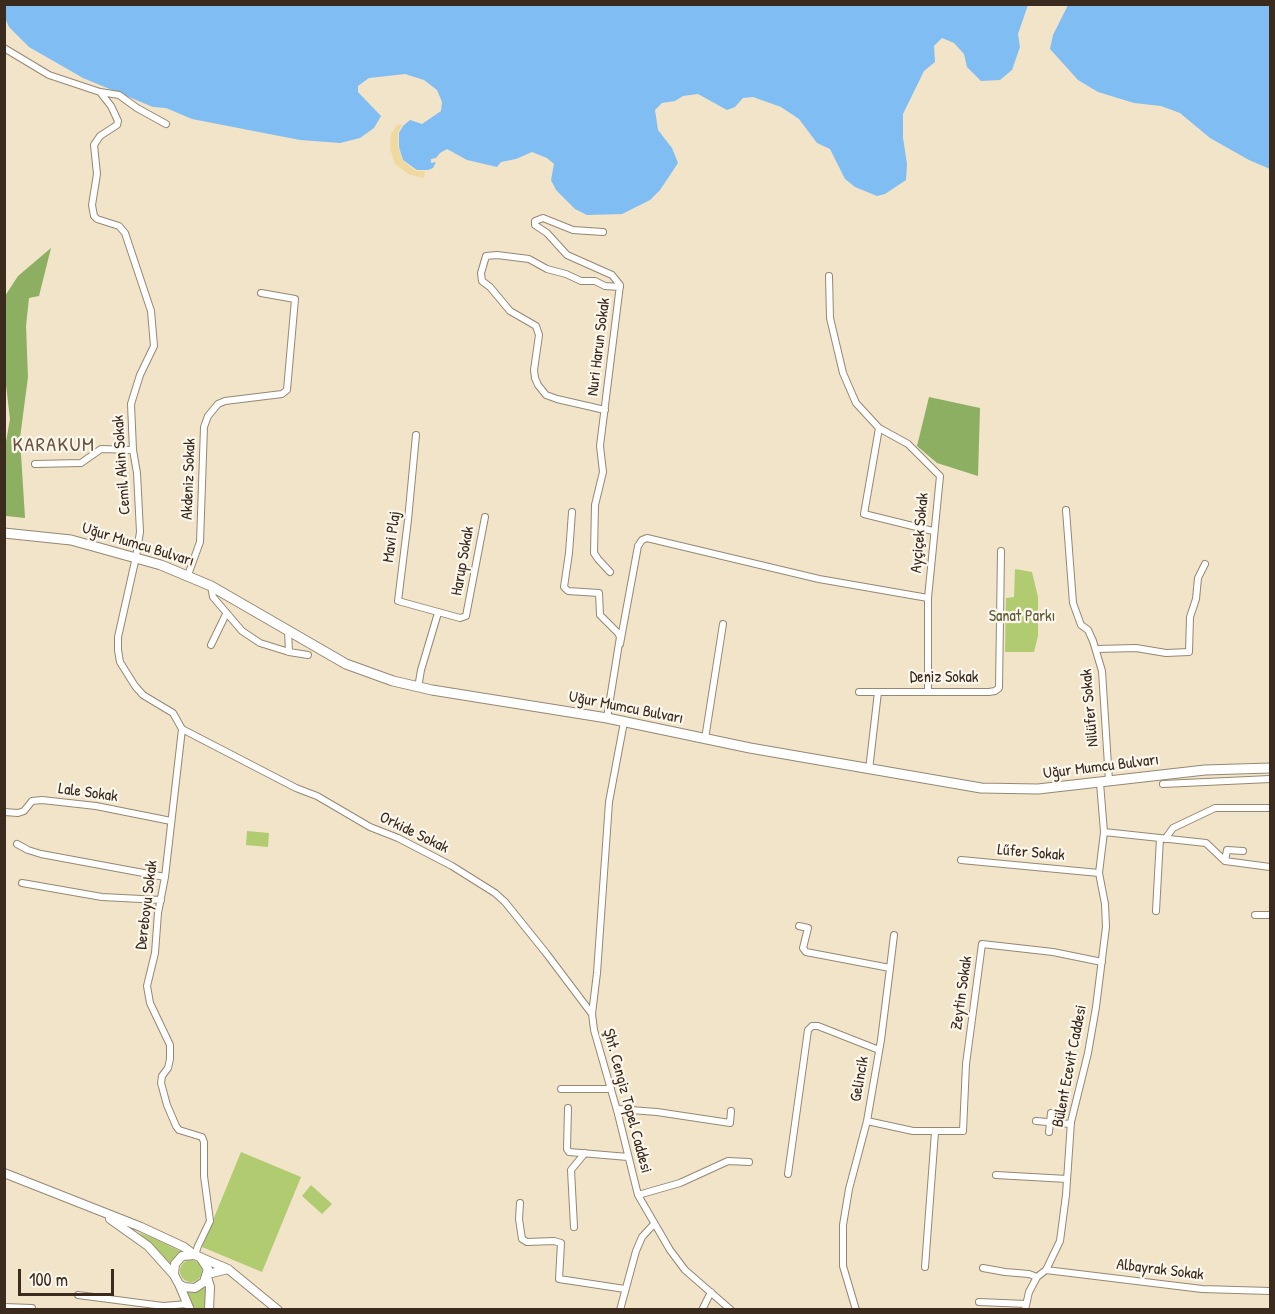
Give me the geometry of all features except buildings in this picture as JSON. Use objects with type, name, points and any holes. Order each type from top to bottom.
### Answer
[{"type":"main road","name":"Uğur Mumcu Bulvarı","points":[[4,533],[71,540],[136,557],[188,575],[346,664],[418,687],[607,718],[869,770],[981,788],[1038,789],[1205,770],[1270,768]]},
{"type":"street","points":[[4,48],[49,75],[100,92],[118,94],[136,108],[166,124]]},
{"type":"street","name":"Cemil Akin Sokak","points":[[100,92],[111,106],[118,121],[117,125],[100,136],[94,145],[97,174],[92,205],[93,216],[119,226],[125,233],[151,311],[154,340],[154,346],[134,389],[132,404],[133,450],[137,473],[140,532],[136,557]]},
{"type":"street","name":"Nuri Harun Sokak","points":[[603,232],[573,230],[543,218],[539,218],[535,225],[548,233],[567,255],[612,275],[620,285],[600,446],[603,472],[595,505],[594,553],[610,572]]},
{"type":"street","name":"Nuri Harun Sokak","points":[[605,410],[557,399],[546,394],[538,385],[534,370],[539,335],[536,326],[510,311],[482,281],[481,273],[486,256],[521,258],[534,261],[547,269],[581,281],[595,281],[605,286],[620,288]]},
{"type":"street","name":"Ayçiçek Sokak","points":[[829,276],[830,318],[843,373],[856,403],[879,428],[908,444],[940,476],[928,598],[928,692]]},
{"type":"street","name":"Akdeniz Sokak","points":[[188,575],[200,542],[204,482],[204,427],[208,416],[218,404],[225,401],[282,394],[287,390],[295,299],[261,293]]},
{"type":"street","points":[[879,428],[864,514],[933,531]]},
{"type":"street","name":"Mavi Plaj","points":[[416,435],[410,510],[398,601],[438,613]]},
{"type":"street","points":[[35,464],[81,463],[101,449],[133,450]]},
{"type":"street","name":"Nilüfer Sokak","points":[[1065,510],[1073,603],[1081,625],[1088,630],[1096,650],[1103,682],[1105,782]]},
{"type":"street","points":[[572,512],[564,587],[568,591],[599,593],[600,615],[618,633],[620,644]]},
{"type":"street","name":"Harup Sokak","points":[[438,613],[460,618],[464,618],[468,613],[485,517]]},
{"type":"street","points":[[607,718],[638,546],[642,540],[647,538],[819,579],[928,598]]},
{"type":"street","name":"Deniz Sokak","points":[[859,692],[989,692],[999,688],[1001,551]]},
{"type":"street","points":[[136,557],[118,637],[120,662],[143,695],[173,713],[182,729]]},
{"type":"street","points":[[1096,650],[1136,648],[1166,653],[1189,652],[1190,617],[1196,599],[1198,578],[1204,564]]},
{"type":"street","points":[[211,586],[213,597],[242,631],[260,643],[308,655]]},
{"type":"street","points":[[418,687],[438,613]]},
{"type":"street","points":[[211,645],[226,614]]},
{"type":"street","points":[[705,739],[723,624]]},
{"type":"street","points":[[288,631],[289,652]]},
{"type":"street","points":[[869,770],[878,692]]},
{"type":"street","name":"Şht. Cengiz Topel Caddesi","points":[[624,722],[609,802],[592,1014],[594,1030],[617,1109],[638,1195],[670,1250],[686,1270],[731,1310]]},
{"type":"street","name":"Dereboyu Sokak","points":[[182,729],[155,952],[147,986],[150,1003],[170,1045],[168,1068],[162,1076],[161,1083],[167,1105],[179,1130],[201,1137],[204,1142],[204,1176],[210,1221],[196,1255]]},
{"type":"street","name":"Orkide Sokak","points":[[182,729],[296,788],[317,796],[370,827],[398,838],[452,866],[495,893],[546,952],[592,1014]]},
{"type":"street","points":[[1163,784],[1270,779]]},
{"type":"street","name":"Bülent Ecevit Caddesi","points":[[1025,1307],[1029,1292],[1037,1277],[1046,1270],[1060,1241],[1071,1124],[1089,1053],[1106,927],[1100,873],[1105,782]]},
{"type":"street","name":"Lale Sokak","points":[[4,812],[18,813],[24,811],[32,801],[42,800],[96,806],[171,821]]},
{"type":"street","points":[[1156,911],[1162,838],[1173,828],[1215,808],[1270,808]]},
{"type":"street","points":[[1104,832],[1206,843],[1225,861],[1270,867]]},
{"type":"street","points":[[17,844],[41,854],[165,877]]},
{"type":"street","points":[[1225,861],[1227,850],[1243,851]]},
{"type":"street","name":"Lűfer Sokak","points":[[961,860],[1100,873]]},
{"type":"street","points":[[22,883],[102,897],[161,900]]},
{"type":"street","points":[[1255,915],[1270,915]]},
{"type":"street","points":[[799,926],[808,928],[803,948],[806,951],[890,968]]},
{"type":"street","name":"Gelincik","points":[[856,1310],[843,1266],[842,1239],[849,1190],[867,1121],[894,935]]},
{"type":"street","name":"Zeytin Sokak","points":[[935,1132],[963,1131],[966,1064],[982,944],[1053,952],[1102,962]]},
{"type":"street","points":[[788,1174],[808,1030],[818,1026],[879,1050]]},
{"type":"street","points":[[561,1089],[611,1089]]},
{"type":"street","points":[[568,1108],[567,1149],[569,1152],[628,1157]]},
{"type":"street","points":[[617,1109],[657,1112],[730,1123],[731,1112]]},
{"type":"street","points":[[1049,1132],[1051,1113]]},
{"type":"street","points":[[1036,1120],[1071,1124]]},
{"type":"street","points":[[867,1121],[913,1131],[935,1132],[928,1199],[925,1267]]},
{"type":"street","points":[[574,1227],[571,1172],[573,1166],[585,1153]]},
{"type":"street","points":[[638,1195],[680,1183],[728,1161],[749,1162]]},
{"type":"street","points":[[4,1173],[141,1227],[196,1255],[206,1264],[210,1287],[209,1310]]},
{"type":"street","points":[[996,1175],[1067,1179]]},
{"type":"street","points":[[520,1203],[519,1219],[522,1239],[526,1242],[561,1243],[559,1279],[625,1289]]},
{"type":"street","points":[[78,1295],[163,1306],[189,1307],[174,1275],[148,1246],[104,1214]]},
{"type":"street","points":[[620,1310],[642,1237],[654,1224]]},
{"type":"street","points":[[174,1275],[174,1269],[182,1256],[196,1255],[209,1259],[228,1269],[278,1310]]},
{"type":"street","points":[[983,1268],[1037,1277]]},
{"type":"street","points":[[179,1284],[195,1288],[204,1282],[207,1276],[228,1269]]},
{"type":"street","name":"Albayrak Sokak","points":[[1046,1270],[1202,1289],[1270,1291]]},
{"type":"street","points":[[702,1310],[711,1292]]},
{"type":"street","points":[[979,1302],[1025,1307]]},
{"type":"street","points":[[4,1307],[32,1308]]},
{"type":"green space","points":[[51,248],[39,296],[29,298],[26,326],[28,377],[20,438],[25,518],[6,516],[4,453],[10,419],[4,368],[5,296],[18,276]]},
{"type":"green space","points":[[929,397],[980,408],[978,476],[937,463],[917,446]]},
{"type":"green space","name":"Sanat Parkı","points":[[1015,569],[1032,572],[1038,597],[1038,636],[1034,652],[1005,652],[1006,598],[1014,597]]},
{"type":"green space","points":[[247,831],[269,833],[268,847],[246,845]]},
{"type":"green space","points":[[241,1152],[301,1177],[262,1272],[202,1247]]},
{"type":"green space","points":[[311,1185],[332,1204],[322,1214],[302,1196]]},
{"type":"green space","points":[[138,1232],[155,1239],[182,1252],[171,1264]]},
{"type":"green space","points":[[191,1260],[199,1263],[202,1271],[199,1279],[191,1282],[183,1279],[180,1271],[183,1263]]},
{"type":"green space","points":[[206,1287],[205,1309],[194,1309],[186,1292],[195,1292]]},
{"type":"sand","points":[[402,124],[398,133],[398,147],[403,161],[416,171],[425,171],[424,178],[408,174],[395,164],[390,149],[391,134],[397,125]]},
{"type":"water","points":[[4,5],[1028,5],[1018,34],[1020,47],[1012,70],[1000,80],[981,81],[967,67],[964,54],[954,43],[942,38],[934,46],[935,62],[924,71],[903,114],[906,180],[885,194],[877,196],[855,187],[845,179],[830,149],[817,143],[799,119],[781,107],[753,97],[743,98],[735,107],[727,110],[698,94],[662,103],[655,110],[658,130],[672,148],[678,163],[660,190],[650,200],[622,214],[587,215],[575,209],[556,190],[551,180],[554,164],[547,158],[532,152],[501,162],[497,167],[467,160],[447,149],[436,158],[431,159],[431,163],[436,162],[433,168],[428,170],[417,170],[403,160],[399,147],[399,133],[403,126],[410,120],[422,124],[441,111],[442,102],[437,90],[424,80],[405,74],[369,78],[358,86],[358,92],[381,116],[374,128],[360,138],[340,143],[300,140],[192,119],[166,108],[153,107],[83,78],[29,47],[9,27],[5,18]]},
{"type":"water","points":[[1068,5],[1270,5],[1270,169],[1210,138],[1180,113],[1161,106],[1134,103],[1098,92],[1078,80],[1050,49],[1053,35]]},
{"type":"district","name":"KARAKUM","points":[[54,446]]}]
